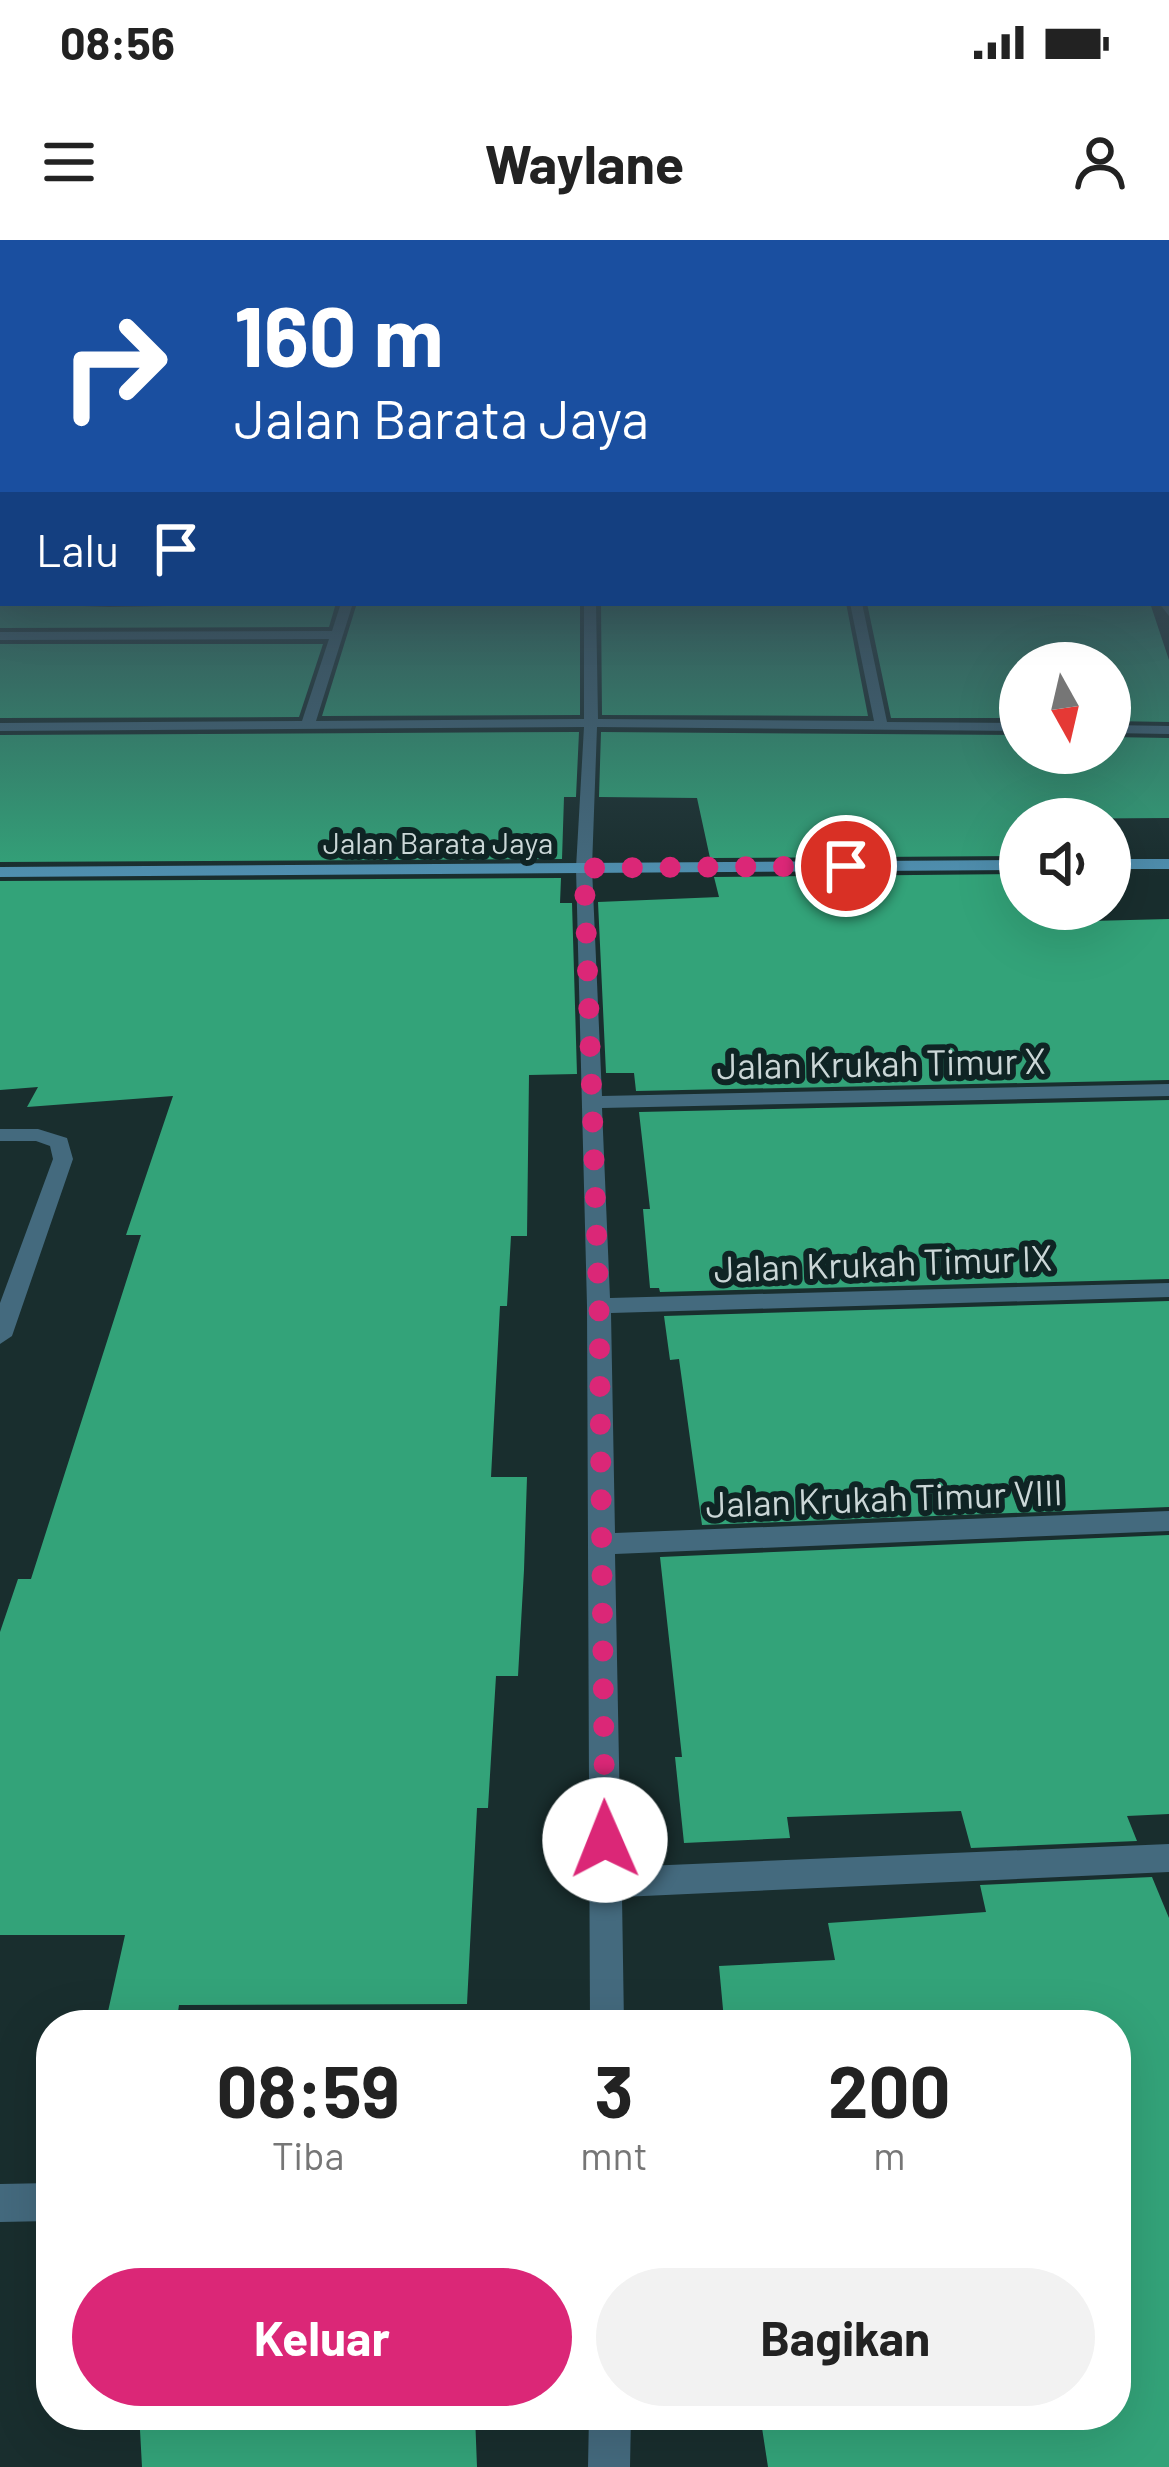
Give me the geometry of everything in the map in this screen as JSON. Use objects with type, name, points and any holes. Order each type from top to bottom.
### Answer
[{"type":"main road","points":[[1131,864],[1169,864]]},
{"type":"main road","name":"Jalan Barata Jaya","points":[[0,872],[999,865]]},
{"type":"street","points":[[308,724],[325,669]]},
{"type":"street","points":[[591,669],[584,868],[599,1306],[608,2010]]},
{"type":"street","points":[[870,669],[881,724]]},
{"type":"street","points":[[0,727],[591,723],[999,727]]},
{"type":"street","points":[[1131,729],[1169,730]]},
{"type":"street","name":"Jalan Krukah Timur X","points":[[594,1102],[1169,1090]]},
{"type":"street","points":[[0,1135],[38,1135],[60,1142],[63,1159],[0,1336]]},
{"type":"street","name":"Jalan Krukah Timur IX","points":[[599,1306],[1169,1290]]},
{"type":"street","name":"Jalan Krukah Timur VIII","points":[[602,1544],[1169,1520]]},
{"type":"street","points":[[605,1883],[1169,1858]]},
{"type":"street","points":[[0,2203],[36,2202]]},
{"type":"street","points":[[609,2467],[610,2430]]},
{"type":"building","points":[[0,669],[315,669],[299,717],[0,718]]},
{"type":"building","points":[[337,669],[580,669],[580,715],[322,716]]},
{"type":"building","points":[[602,669],[859,669],[868,716],[602,715]]},
{"type":"building","points":[[881,669],[999,669],[999,718],[891,718]]},
{"type":"building","points":[[1131,669],[1169,669],[1169,722],[1131,721]]},
{"type":"building","points":[[579,732],[576,797],[564,797],[562,859],[0,862],[0,735]]},
{"type":"building","points":[[601,732],[999,735],[999,774],[1131,774],[1131,737],[1169,738],[1169,818],[1131,818],[1131,798],[999,798],[999,856],[710,858],[697,798],[599,797]]},
{"type":"building","points":[[999,874],[999,930],[1131,930],[1131,920],[1169,919],[1169,1080],[636,1091],[634,1073],[606,1073],[598,902],[719,897],[714,877]]},
{"type":"building","points":[[561,878],[560,903],[572,903],[577,1074],[529,1075],[527,1236],[511,1236],[507,1306],[500,1306],[491,1477],[527,1477],[524,1570],[518,1676],[496,1676],[488,1808],[477,1808],[467,2004],[179,2005],[178,2010],[108,2010],[125,1935],[0,1935],[0,1632],[18,1579],[31,1579],[141,1235],[126,1235],[173,1096],[27,1107],[38,1087],[0,1090],[0,881]]},
{"type":"building","points":[[1169,1100],[1169,1279],[660,1292],[650,1288],[643,1209],[650,1209],[639,1112]]},
{"type":"building","points":[[1169,1301],[1169,1507],[702,1525],[679,1359],[670,1360],[664,1316]]},
{"type":"building","points":[[1169,1535],[1169,1814],[1127,1816],[1137,1841],[971,1848],[961,1811],[787,1817],[790,1838],[684,1843],[675,1757],[682,1757],[660,1557]]},
{"type":"building","points":[[1152,1877],[1169,1918],[1169,2467],[768,2467],[762,2430],[1131,2430],[1131,2010],[723,2010],[719,1966],[835,1960],[828,1923],[986,1912],[980,1885]]},
{"type":"building","points":[[140,2430],[476,2430],[477,2467],[142,2467]]},
{"type":"route","points":[[605,1840],[599,1306],[584,868],[846,866]]}]
